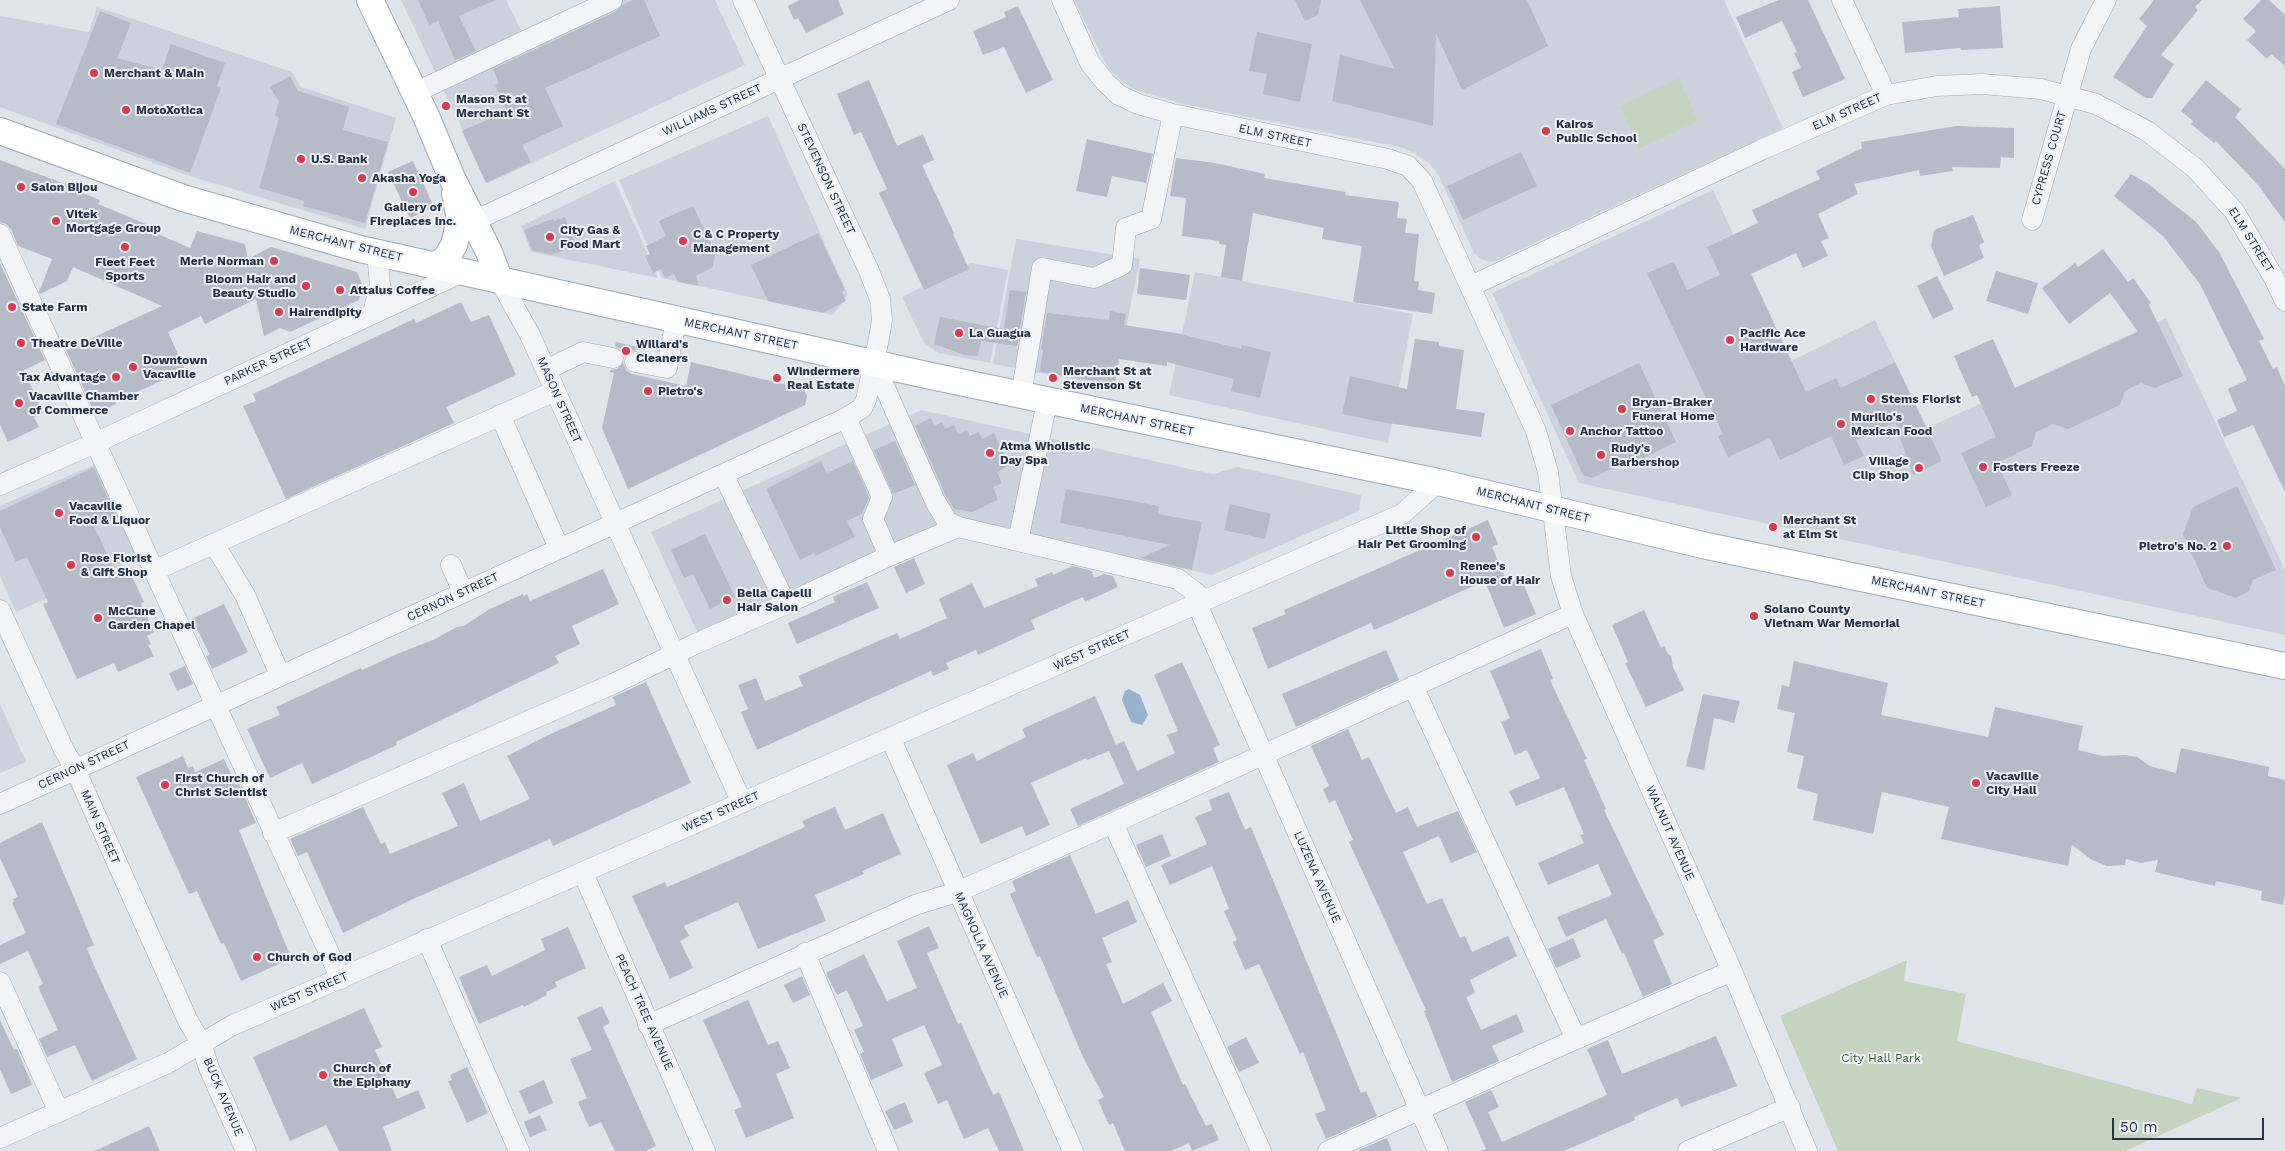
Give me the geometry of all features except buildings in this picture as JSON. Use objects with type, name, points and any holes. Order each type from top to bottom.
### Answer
[{"type":"main road","name":"MASON STREET","points":[[370,0],[452,178],[474,221],[500,282]]},
{"type":"main road","name":"MERCHANT STREET","points":[[0,131],[183,198],[264,223],[377,253],[500,282],[1047,402],[1438,482],[1707,546],[2285,666]]},
{"type":"main road","points":[[436,266],[447,257],[454,245],[460,220],[452,178]]},
{"type":"street","points":[[414,93],[612,0]]},
{"type":"street","name":"STEVENSON STREET","points":[[743,0],[877,290],[882,320],[874,363]]},
{"type":"street","name":"WILLIAMS STREET","points":[[474,221],[950,0]]},
{"type":"street","name":"ELM STREET","points":[[1062,0],[1090,63],[1105,82],[1119,95],[1138,104],[1173,114],[1388,159],[1408,166],[1422,181],[1536,431],[1548,472],[1552,509]]},
{"type":"street","points":[[1842,0],[1886,95]]},
{"type":"street","name":"CYPRESS COURT","points":[[2032,220],[2081,49],[2106,0]]},
{"type":"street","name":"ELM STREET","points":[[1471,286],[1761,150],[1886,95],[1937,86],[1982,84],[2041,89],[2096,104],[2147,131],[2195,168],[2234,211],[2274,276],[2285,301]]},
{"type":"street","points":[[1020,396],[1042,268],[1094,278],[1122,265],[1126,228],[1151,219],[1173,114]]},
{"type":"street","points":[[0,234],[272,833],[341,979]]},
{"type":"street","points":[[373,313],[380,285],[377,253]]},
{"type":"street","name":"PARKER STREET","points":[[0,485],[96,443],[463,272]]},
{"type":"street","name":"MASON STREET","points":[[500,282],[530,335],[742,803]]},
{"type":"street","points":[[635,362],[667,368],[676,320]]},
{"type":"street","points":[[546,370],[583,352],[613,358]]},
{"type":"street","points":[[874,363],[941,513],[947,521],[958,527],[1178,579],[1201,602]]},
{"type":"street","name":"CERNON STREET","points":[[0,804],[614,522],[846,418],[862,408],[866,400],[874,363]]},
{"type":"street","points":[[153,571],[555,391]]},
{"type":"street","points":[[1018,541],[1047,402]]},
{"type":"street","points":[[500,415],[559,548]]},
{"type":"street","points":[[846,418],[882,497],[873,519],[889,556]]},
{"type":"street","points":[[723,474],[786,604]]},
{"type":"street","name":"WEST STREET","points":[[0,1138],[168,1063],[232,1026],[427,939],[891,739],[1402,514],[1438,482]]},
{"type":"street","name":"WALNUT AVENUE","points":[[1552,509],[1561,576],[1573,614],[1732,971],[1808,1151]]},
{"type":"street","points":[[272,833],[675,656],[693,645],[889,556],[958,527]]},
{"type":"street","points":[[214,544],[244,595],[280,675]]},
{"type":"street","points":[[451,565],[463,592]]},
{"type":"street","name":"LUZENA AVENUE","points":[[1201,602],[1263,754],[1438,1151]]},
{"type":"street","name":"MAIN STREET","points":[[0,610],[75,770],[188,1021],[201,1043]]},
{"type":"street","points":[[648,1024],[915,905],[957,892],[1113,823],[1573,614]]},
{"type":"street","points":[[1413,686],[1576,1039]]},
{"type":"street","name":"MAGNOLIA AVENUE","points":[[891,739],[1072,1151]]},
{"type":"street","points":[[1113,823],[1261,1151]]},
{"type":"street","name":"PEACH TREE AVENUE","points":[[583,873],[705,1151]]},
{"type":"street","points":[[427,939],[519,1151]]},
{"type":"street","points":[[805,953],[888,1151]]},
{"type":"street","points":[[1328,1151],[1732,971]]},
{"type":"street","points":[[0,982],[59,1112]]},
{"type":"street","name":"BUCK AVENUE","points":[[201,1043],[246,1151]]},
{"type":"street","points":[[1688,1151],[1790,1107]]},
{"type":"shaded area","points":[[401,0],[506,0],[522,32],[591,0],[715,0],[745,65],[488,183]]},
{"type":"shaded area","name":"Kairos Public School","points":[[1074,0],[1724,0],[1783,128],[1496,261],[1489,262],[1481,259],[1474,253],[1439,176],[1429,163],[1416,154],[1404,148],[1184,104],[1136,90],[1120,80],[1107,66]]},
{"type":"shaded area","points":[[97,7],[292,72],[301,87],[396,118],[365,229],[190,176],[0,107],[0,16],[89,32]]},
{"type":"shaded area","points":[[768,116],[848,295],[833,315],[662,278],[619,180]]},
{"type":"shaded area","points":[[615,181],[658,278],[531,252],[521,226]]},
{"type":"shaded area","points":[[1713,190],[1791,361],[1875,320],[1927,428],[2166,318],[2285,570],[2285,635],[1579,483],[1492,293]]},
{"type":"shaded area","points":[[1016,239],[1140,259],[1114,387],[993,364]]},
{"type":"shaded area","points":[[971,263],[1008,270],[990,363],[939,353],[924,343],[902,297]]},
{"type":"shaded area","points":[[1195,272],[1413,314],[1388,443],[1169,395]]},
{"type":"shaded area","points":[[921,410],[1213,474],[1238,467],[1361,495],[1359,511],[1212,575],[951,518],[697,632],[651,532]]},
{"type":"shaded area","points":[[98,463],[140,557],[16,612],[0,576],[0,506]]},
{"type":"shaded area","points":[[0,704],[26,762],[0,773]]},
{"type":"green space","points":[[1679,78],[1698,121],[1639,149],[1620,106]]},
{"type":"green space","name":"City Hall Park","points":[[1907,960],[1904,981],[1966,994],[1957,1041],[2192,1104],[2197,1088],[2241,1098],[2126,1151],[1838,1151],[1780,1016]]},
{"type":"water","points":[[1129,689],[1140,695],[1148,715],[1142,725],[1131,722],[1122,700],[1125,691]]},
{"type":"place","name":"Merchant & Main","points":[[94,73]]},
{"type":"place","name":"Mason St at Merchant St","points":[[446,106]]},
{"type":"place","name":"MotoXotica","points":[[126,110]]},
{"type":"place","name":"Kairos Public School","points":[[1546,131]]},
{"type":"place","name":"U.S. Bank","points":[[301,159]]},
{"type":"place","name":"Akasha Yoga","points":[[362,178]]},
{"type":"place","name":"Salon Bijou","points":[[21,187]]},
{"type":"place","name":"Gallery of Fireplaces Inc.","points":[[413,192]]},
{"type":"place","name":"Vitek Mortgage Group","points":[[56,221]]},
{"type":"place","name":"City Gas & Food Mart","points":[[550,237]]},
{"type":"place","name":"C & C Property Management","points":[[683,241]]},
{"type":"place","name":"Fleet Feet Sports","points":[[125,247]]},
{"type":"place","name":"Merle Norman","points":[[274,261]]},
{"type":"place","name":"Bloom Hair and Beauty Studio","points":[[306,286]]},
{"type":"place","name":"Attalus Coffee","points":[[340,290]]},
{"type":"place","name":"State Farm","points":[[12,307]]},
{"type":"place","name":"Hairendipity","points":[[279,312]]},
{"type":"place","name":"La Guagua","points":[[959,333]]},
{"type":"place","name":"Pacific Ace Hardware","points":[[1730,340]]},
{"type":"place","name":"Theatre DeVille","points":[[21,343]]},
{"type":"place","name":"Willard's Cleaners","points":[[626,351]]},
{"type":"place","name":"Downtown Vacaville","points":[[133,367]]},
{"type":"place","name":"Tax Advantage","points":[[116,377]]},
{"type":"place","name":"Windermere Real Estate","points":[[777,378]]},
{"type":"place","name":"Merchant St at Stevenson St","points":[[1053,378]]},
{"type":"place","name":"Pietro's","points":[[648,391]]},
{"type":"place","name":"Stems Florist","points":[[1871,399]]},
{"type":"place","name":"Vacaville Chamber of Commerce","points":[[19,403]]},
{"type":"place","name":"Bryan-Braker Funeral Home","points":[[1622,409]]},
{"type":"place","name":"Murillo's Mexican Food","points":[[1841,424]]},
{"type":"place","name":"Anchor Tattoo","points":[[1570,431]]},
{"type":"place","name":"Atma Wholistic Day Spa","points":[[990,453]]},
{"type":"place","name":"Rudy's Barbershop","points":[[1601,455]]},
{"type":"place","name":"Fosters Freeze","points":[[1983,467]]},
{"type":"place","name":"Village Clip Shop","points":[[1919,468]]},
{"type":"place","name":"Vacaville Food & Liquor","points":[[59,513]]},
{"type":"place","name":"Merchant St at Elm St","points":[[1773,527]]},
{"type":"place","name":"Little Shop of Hair Pet Grooming","points":[[1476,537]]},
{"type":"place","name":"Pietro's No. 2","points":[[2227,546]]},
{"type":"place","name":"Rose Florist & Gift Shop","points":[[71,565]]},
{"type":"place","name":"Renee's House of Hair","points":[[1450,573]]},
{"type":"place","name":"Bella Capelli Hair Salon","points":[[727,600]]},
{"type":"place","name":"Solano County Vietnam War Memorial","points":[[1754,616]]},
{"type":"place","name":"McCune Garden Chapel","points":[[98,618]]},
{"type":"place","name":"Vacaville City Hall","points":[[1976,783]]},
{"type":"place","name":"First Church of Christ Scientist","points":[[165,785]]},
{"type":"place","name":"Church of God","points":[[257,957]]},
{"type":"place","name":"Church of the Epiphany","points":[[323,1075]]}]
